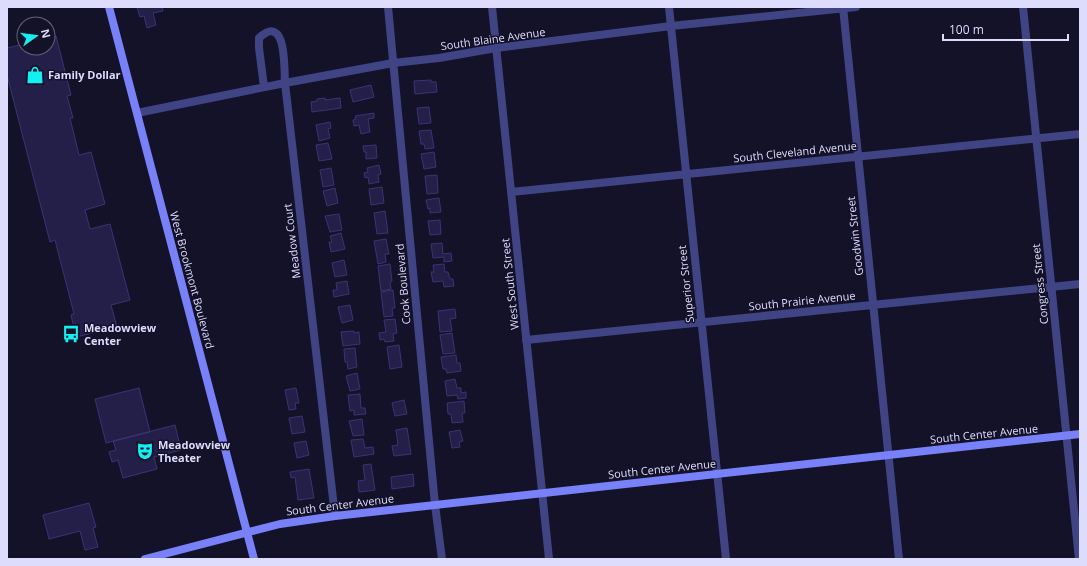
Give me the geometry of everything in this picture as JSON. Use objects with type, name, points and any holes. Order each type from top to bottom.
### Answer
[{"type":"street","name":"West Brookmont Boulevard","points":[[109,7],[254,559]]},
{"type":"street","name":"Cook Boulevard","points":[[388,7],[435,505],[442,559]]},
{"type":"street","name":"West South Street","points":[[492,7],[549,559]]},
{"type":"street","name":"Superior Street","points":[[669,7],[726,559]]},
{"type":"street","name":"South Blaine Avenue","points":[[137,113],[285,83],[496,48],[671,26],[856,7]]},
{"type":"street","name":"Congress Street","points":[[1023,7],[1079,559]]},
{"type":"street","name":"Goodwin Street","points":[[843,8],[899,559]]},
{"type":"street","name":"Meadow Court","points":[[264,87],[259,38],[264,34],[271,32],[277,33],[284,46],[285,83],[335,516]]},
{"type":"street","name":"South Cleveland Avenue","points":[[511,192],[1080,134]]},
{"type":"street","name":"South Prairie Avenue","points":[[526,340],[1080,284]]},
{"type":"street","name":"South Center Avenue","points":[[145,559],[280,524],[335,516],[1080,434]]},
{"type":"building","points":[[137,7],[162,7],[163,11],[153,13],[156,25],[147,28],[144,16],[140,17]]},
{"type":"building","points":[[56,36],[71,95],[67,96],[73,118],[70,118],[79,155],[91,152],[105,204],[85,210],[90,229],[110,224],[130,300],[111,305],[117,327],[76,337],[71,315],[74,314],[55,240],[50,242],[7,75],[7,48],[16,46],[16,56],[56,56]]},
{"type":"building","points":[[431,80],[431,82],[436,82],[437,92],[415,94],[414,81]]},
{"type":"building","points":[[371,85],[374,97],[353,102],[350,90]]},
{"type":"building","points":[[325,98],[325,100],[340,98],[341,108],[312,112],[311,102],[317,101],[317,99]]},
{"type":"building","points":[[429,107],[431,123],[419,124],[417,108]]},
{"type":"building","points":[[374,113],[374,118],[368,119],[370,132],[361,134],[359,125],[354,126],[353,120],[356,119],[355,116]]},
{"type":"building","points":[[330,122],[331,128],[328,129],[330,138],[319,141],[316,125]]},
{"type":"building","points":[[431,130],[434,148],[425,149],[424,144],[421,144],[419,131]]},
{"type":"building","points":[[328,143],[332,159],[319,161],[316,145]]},
{"type":"building","points":[[376,145],[377,158],[366,159],[366,152],[364,152],[363,146]]},
{"type":"building","points":[[434,152],[436,167],[424,169],[421,154]]},
{"type":"building","points":[[379,165],[381,174],[378,175],[379,182],[369,184],[368,177],[365,178],[364,173],[368,172],[367,168]]},
{"type":"building","points":[[331,168],[334,185],[323,187],[320,170]]},
{"type":"building","points":[[437,175],[438,193],[427,194],[425,176]]},
{"type":"building","points":[[382,187],[384,203],[371,205],[369,189]]},
{"type":"building","points":[[335,188],[338,203],[327,206],[323,191]]},
{"type":"building","points":[[439,198],[441,212],[430,213],[430,208],[428,209],[426,200]]},
{"type":"building","points":[[385,211],[388,233],[377,234],[374,213]]},
{"type":"building","points":[[339,214],[342,230],[330,232],[325,216]]},
{"type":"building","points":[[440,220],[441,234],[430,235],[428,221]]},
{"type":"building","points":[[341,233],[345,249],[331,252],[329,242],[332,242],[330,236]]},
{"type":"building","points":[[386,239],[389,254],[385,254],[386,262],[378,264],[374,241]]},
{"type":"building","points":[[442,243],[443,254],[451,253],[452,261],[444,262],[444,257],[433,258],[431,244]]},
{"type":"building","points":[[344,260],[347,275],[335,277],[332,263]]},
{"type":"building","points":[[390,264],[392,281],[390,282],[391,289],[381,291],[378,266]]},
{"type":"building","points":[[444,264],[445,272],[448,272],[450,279],[453,279],[454,286],[444,287],[443,281],[433,282],[431,272],[434,272],[433,265]]},
{"type":"building","points":[[347,281],[349,294],[334,297],[333,290],[337,290],[336,283]]},
{"type":"building","points":[[393,290],[395,308],[392,308],[393,316],[384,317],[381,292]]},
{"type":"building","points":[[350,305],[353,320],[342,323],[338,307]]},
{"type":"building","points":[[455,309],[456,318],[450,319],[452,331],[440,332],[438,311]]},
{"type":"building","points":[[395,319],[397,333],[393,334],[394,341],[385,342],[384,339],[380,340],[379,333],[386,332],[384,320]]},
{"type":"building","points":[[354,331],[354,333],[359,332],[360,344],[343,346],[341,332]]},
{"type":"building","points":[[452,333],[455,353],[443,354],[440,335]]},
{"type":"building","points":[[399,345],[402,367],[390,369],[387,347]]},
{"type":"building","points":[[355,348],[357,367],[348,369],[347,362],[345,362],[344,349]]},
{"type":"building","points":[[456,355],[457,363],[460,363],[461,371],[447,373],[446,369],[443,369],[441,357]]},
{"type":"building","points":[[357,373],[360,389],[350,391],[346,376]]},
{"type":"building","points":[[455,379],[457,388],[461,388],[461,393],[466,392],[466,398],[458,399],[457,395],[447,396],[445,381]]},
{"type":"building","points":[[139,388],[150,432],[106,443],[95,399]]},
{"type":"building","points":[[296,388],[299,403],[295,403],[296,409],[289,410],[285,390]]},
{"type":"building","points":[[360,394],[361,408],[365,408],[366,414],[354,415],[354,410],[350,411],[348,395]]},
{"type":"building","points":[[404,400],[407,414],[395,416],[392,403]]},
{"type":"building","points":[[464,401],[465,413],[462,413],[463,422],[452,423],[451,414],[448,414],[447,403]]},
{"type":"building","points":[[302,416],[305,432],[292,434],[289,418]]},
{"type":"building","points":[[362,419],[364,435],[353,436],[349,421]]},
{"type":"building","name":"Meadowview Theater","points":[[175,425],[181,450],[154,457],[157,469],[123,478],[118,460],[112,462],[109,452],[116,450],[113,441]]},
{"type":"building","points":[[407,428],[411,454],[394,456],[392,446],[398,445],[396,430]]},
{"type":"building","points":[[460,430],[463,441],[459,442],[460,447],[452,448],[449,432]]},
{"type":"building","points":[[363,439],[365,448],[373,447],[374,454],[354,457],[351,440]]},
{"type":"building","points":[[306,441],[309,455],[297,458],[294,443]]},
{"type":"building","points":[[371,464],[375,490],[359,492],[358,481],[365,480],[363,465]]},
{"type":"building","points":[[309,469],[314,498],[298,500],[295,477],[291,478],[290,472]]},
{"type":"building","points":[[413,474],[414,486],[392,489],[391,477]]},
{"type":"building","points":[[89,503],[96,527],[93,528],[98,547],[85,550],[80,531],[49,539],[43,515]]},
{"type":"place","name":"Family Dollar","points":[[35,75]]},
{"type":"place","name":"Meadowview Center","points":[[71,334]]},
{"type":"place","name":"Meadowview Theater","points":[[145,451]]}]
